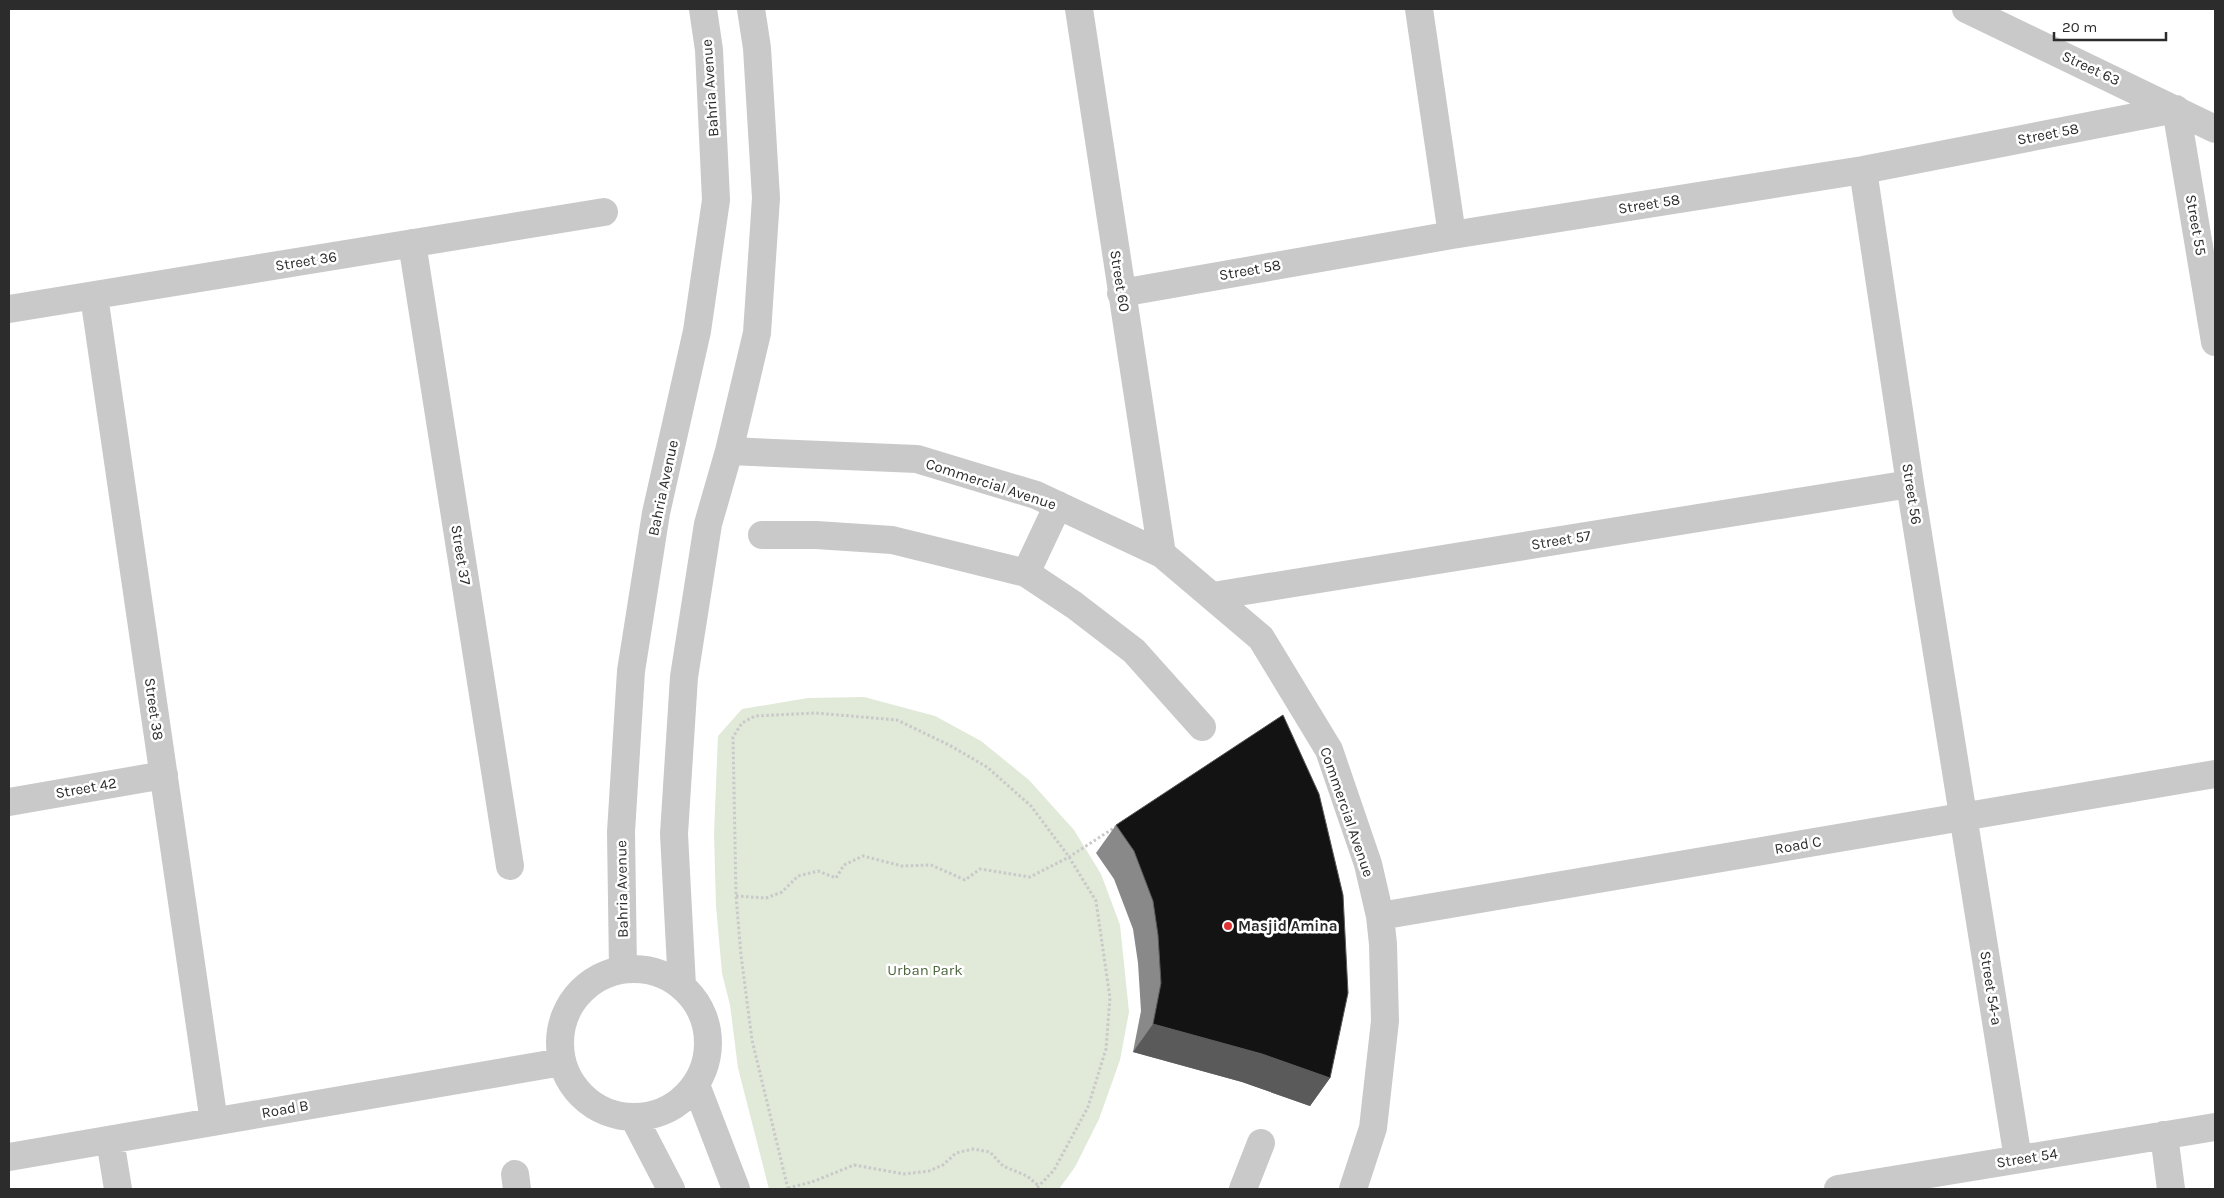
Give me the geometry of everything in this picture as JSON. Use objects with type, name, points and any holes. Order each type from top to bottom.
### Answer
[{"type":"street","name":"Bahria Avenue","points":[[623,969],[621,832],[631,671],[656,513],[698,331],[716,200],[710,50],[703,9]]},
{"type":"street","points":[[682,986],[674,834],[684,677],[708,524],[729,451],[757,333],[766,198],[757,48],[751,9]]},
{"type":"street","name":"Street 60","points":[[1079,9],[1162,554]]},
{"type":"street","points":[[1419,9],[1452,235]]},
{"type":"street","name":"Street 63","points":[[1966,9],[2215,128]]},
{"type":"street","name":"Street 58","points":[[1121,293],[1452,235],[1863,170],[2176,109]]},
{"type":"street","name":"Street 55","points":[[2176,109],[2215,342]]},
{"type":"street","name":"Street 56","points":[[1863,170],[1910,484],[1964,817]]},
{"type":"street","name":"Street 36","points":[[9,310],[604,212]]},
{"type":"street","name":"Street 37","points":[[412,244],[510,866]]},
{"type":"street","name":"Street 38","points":[[94,296],[214,1122]]},
{"type":"street","name":"Commercial Avenue","points":[[729,451],[917,459],[1036,495],[1162,554],[1261,638],[1329,750],[1368,864],[1380,916],[1383,944],[1384,1021],[1373,1128],[1352,1189]]},
{"type":"street","name":"Street 57","points":[[1213,596],[1910,484]]},
{"type":"street","points":[[1026,573],[1058,505]]},
{"type":"street","points":[[762,535],[816,535],[892,540],[1026,573],[1134,651],[1202,727]]},
{"type":"street","name":"Road C","points":[[1380,916],[2215,774]]},
{"type":"street","name":"Street 42","points":[[9,802],[164,775]]},
{"type":"street","name":"Street 54-a","points":[[1964,817],[2018,1160]]},
{"type":"street","points":[[644,968],[664,975],[682,986],[696,1002],[706,1029],[708,1043],[705,1065],[696,1084],[679,1102],[658,1114],[634,1118],[610,1114],[588,1102],[572,1084],[562,1062],[559,1037],[565,1013],[579,992],[599,977],[623,969],[644,968]]},
{"type":"street","name":"Road B","points":[[9,1157],[562,1062]]},
{"type":"street","points":[[696,1084],[736,1189]]},
{"type":"street","points":[[634,1118],[671,1189]]},
{"type":"street","name":"Street 54","points":[[1838,1189],[2215,1127]]},
{"type":"street","points":[[2164,1135],[2171,1189]]},
{"type":"street","points":[[110,1140],[118,1189]]},
{"type":"street","points":[[1243,1189],[1261,1143]]},
{"type":"path","points":[[1036,1189],[1039,1186],[1054,1170],[1088,1107],[1106,1049],[1110,998],[1096,901],[1069,857],[1031,806],[987,767],[897,720],[816,713],[755,716],[742,723],[733,737],[736,896],[741,955],[752,1040],[788,1189],[819,1180],[854,1165],[904,1174],[929,1171],[943,1165],[956,1153],[973,1149],[990,1152],[1003,1166],[1027,1176],[1039,1186]]},
{"type":"path","points":[[736,896],[766,898],[782,892],[798,876],[818,871],[836,878],[844,865],[863,856],[902,866],[931,865],[965,880],[980,869],[1030,878],[1069,857],[1119,824]]},
{"type":"green space","name":"Urban Park","points":[[864,697],[935,716],[981,741],[1029,780],[1074,830],[1101,874],[1120,925],[1129,1012],[1120,1060],[1099,1119],[1075,1167],[1059,1189],[769,1189],[738,1068],[730,1005],[722,973],[716,906],[714,834],[718,736],[742,709],[808,698]]},
{"type":"building","name":"Masjid Amina","points":[[1283,715],[1319,794],[1343,895],[1348,993],[1330,1078],[1262,1054],[1153,1024],[1161,983],[1158,935],[1153,901],[1134,851],[1116,825]]},
{"type":"place","name":"Masjid Amina","points":[[1228,926]]}]
